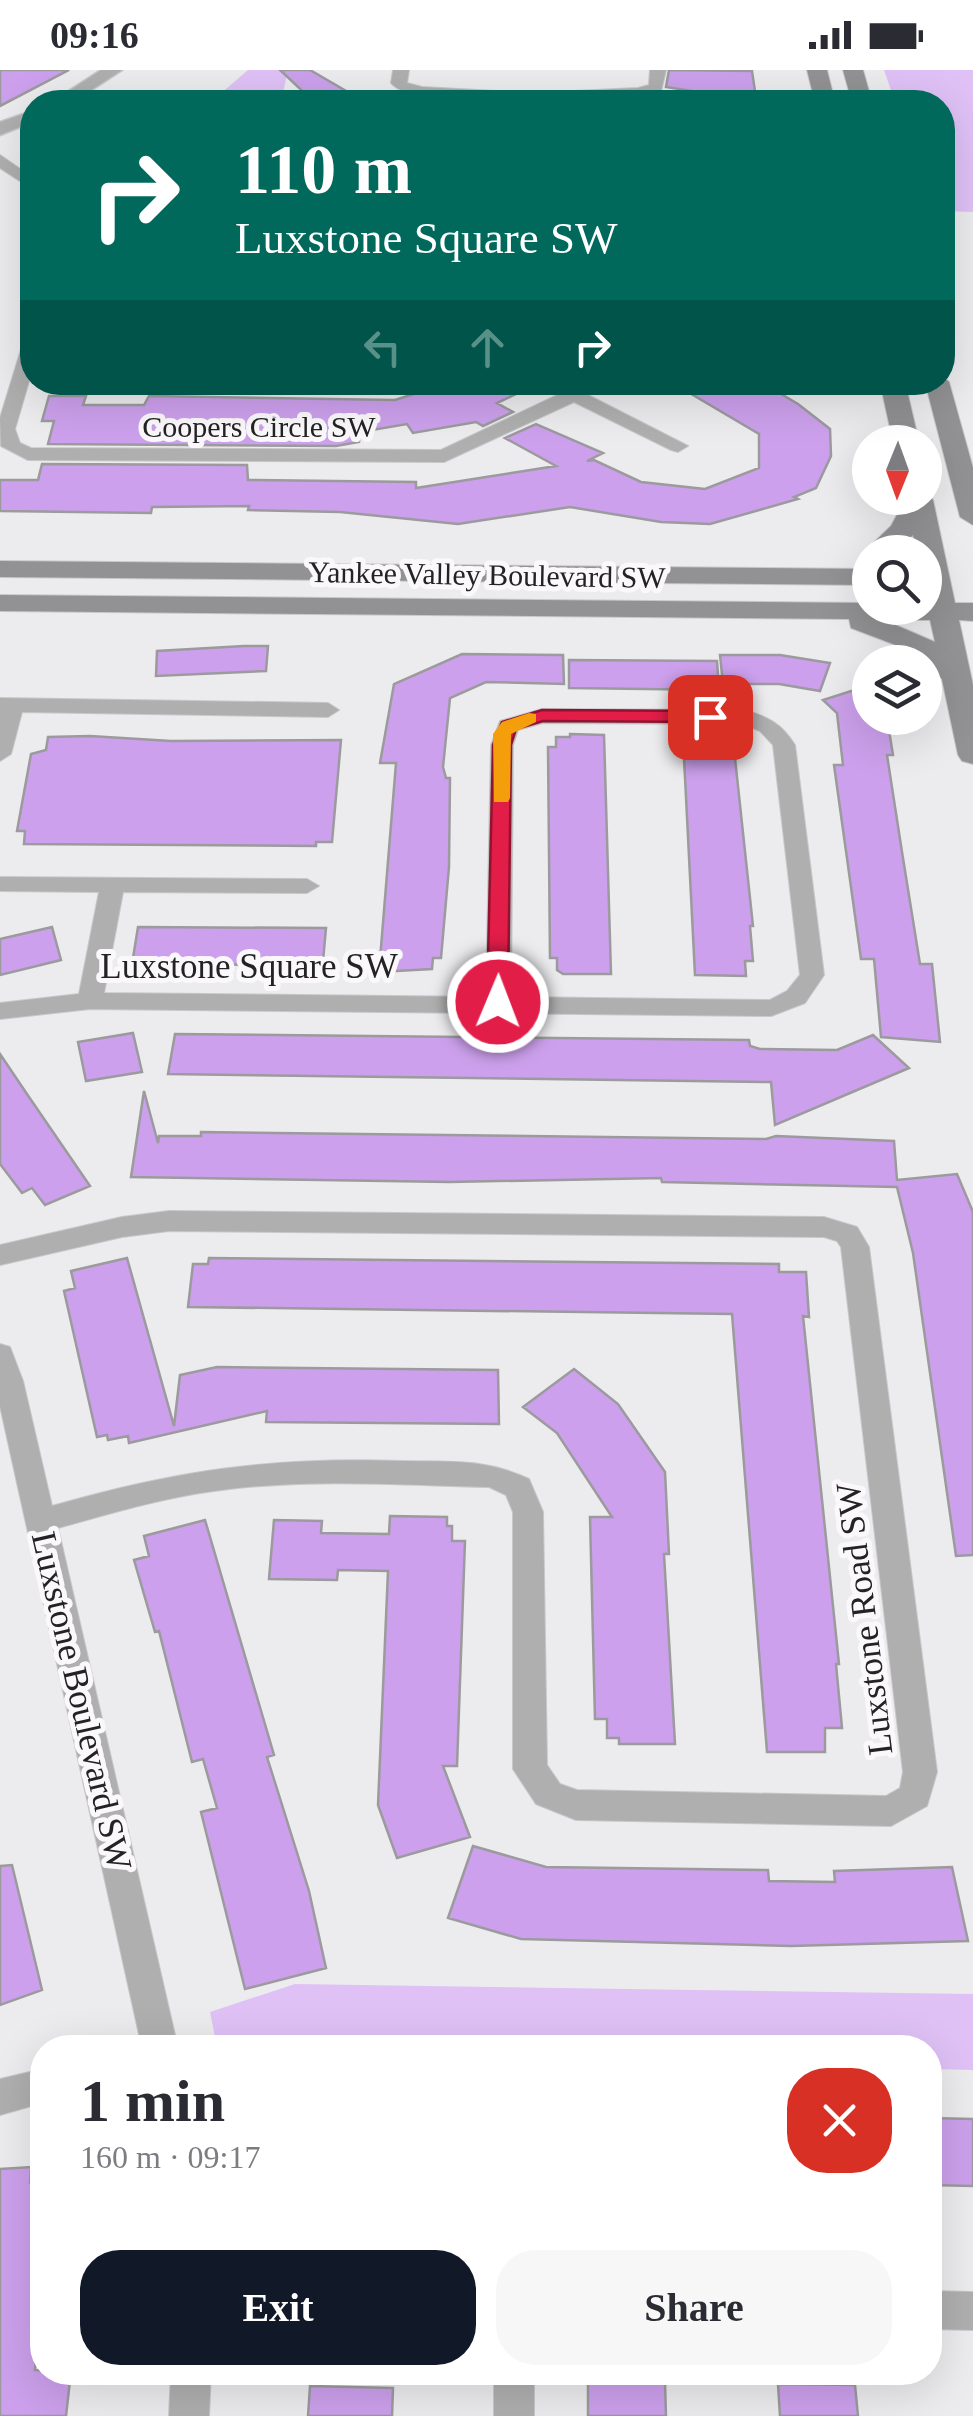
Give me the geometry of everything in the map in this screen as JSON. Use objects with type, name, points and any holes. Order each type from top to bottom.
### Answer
[{"type":"main road","points":[[895,395],[902,425]]},
{"type":"main road","points":[[940,395],[973,516]]},
{"type":"main road","points":[[822,576],[852,564]]},
{"type":"main road","name":"Yankee Valley Boulevard SW","points":[[0,569],[852,576]]},
{"type":"main road","points":[[942,577],[973,578]]},
{"type":"main road","name":"Yankee Valley Boulevard SW","points":[[0,604],[973,612]]},
{"type":"main road","points":[[942,609],[973,755]]},
{"type":"main road","points":[[814,611],[907,636],[932,650],[954,674]]},
{"type":"street","points":[[80,90],[113,70]]},
{"type":"street","points":[[401,70],[399,83],[412,90]]},
{"type":"street","name":"Coopers Circle SW","points":[[20,382],[6,429],[11,446],[28,454],[444,456],[574,396]]},
{"type":"street","points":[[574,396],[678,446]]},
{"type":"street","points":[[0,754],[6,706],[328,710]]},
{"type":"street","name":"Luxstone Square SW","points":[[0,1011],[90,1000],[771,1008],[800,996],[812,976],[784,745],[778,734],[744,717],[542,716],[508,726],[502,745],[498,1002]]},
{"type":"street","points":[[0,884],[307,886]]},
{"type":"street","points":[[90,1000],[112,886]]},
{"type":"street","name":"Luxstone Road SW","points":[[0,1255],[122,1227],[168,1221],[824,1227],[847,1234],[855,1248],[904,1633],[920,1772],[915,1796],[891,1812],[576,1806],[548,1794],[530,1769],[528,1512],[518,1487],[492,1475],[246,1475],[148,1491],[41,1520]]},
{"type":"street","name":"Luxstone Boulevard SW","points":[[0,1355],[157,2035]]},
{"type":"street","points":[[0,2096],[30,2089]]},
{"type":"street","points":[[942,2312],[972,2316]]},
{"type":"street","points":[[189,2416],[190,2385]]},
{"type":"street","points":[[514,2385],[514,2416]]},
{"type":"shaded area","points":[[248,70],[288,70],[284,90],[225,90]]},
{"type":"shaded area","points":[[884,70],[973,70],[973,212],[955,211],[955,90],[891,90]]},
{"type":"shaded area","points":[[295,1984],[973,1994],[973,2070],[942,2069],[942,2035],[215,2035],[210,2012]]},
{"type":"building","points":[[0,70],[69,70],[31,90],[20,90],[20,96],[0,106]]},
{"type":"building","points":[[280,70],[310,70],[344,90],[301,90]]},
{"type":"building","points":[[669,70],[752,71],[755,90],[685,90],[666,87]]},
{"type":"building","points":[[411,395],[514,395],[497,403],[513,412],[483,426],[476,422],[413,433],[407,424],[360,432],[359,442],[336,446],[48,444],[54,421],[42,421],[49,396],[86,396],[83,405],[144,405],[149,396],[395,400]]},
{"type":"building","points":[[693,395],[783,395],[830,429],[831,456],[816,488],[794,497],[798,499],[710,524],[661,522],[570,507],[458,524],[340,512],[248,510],[249,506],[152,507],[151,513],[0,511],[0,480],[38,480],[42,464],[247,465],[248,480],[416,482],[416,488],[556,466],[505,438],[536,424],[603,453],[587,461],[594,460],[641,482],[705,489],[759,468],[759,434]]},
{"type":"building","points":[[268,646],[266,671],[156,676],[157,651]]},
{"type":"building","points":[[462,654],[563,655],[564,684],[486,682],[450,698],[443,767],[446,778],[450,778],[449,867],[441,958],[433,958],[432,969],[379,972],[396,763],[380,763],[394,684]]},
{"type":"building","points":[[720,655],[780,655],[830,663],[820,691],[779,684],[723,684]]},
{"type":"building","points":[[569,660],[717,661],[719,690],[569,688]]},
{"type":"building","points":[[852,691],[852,735],[890,735],[893,755],[887,755],[920,964],[932,964],[940,1042],[881,1037],[874,959],[861,959],[834,765],[843,765],[837,713],[823,700]]},
{"type":"building","points":[[604,735],[611,974],[563,974],[557,970],[557,958],[550,958],[548,747],[556,747],[556,737]]},
{"type":"building","points":[[48,737],[171,741],[341,740],[332,842],[316,842],[316,846],[24,844],[25,831],[17,831],[31,754],[46,750]]},
{"type":"building","points":[[683,738],[724,740],[734,749],[753,926],[753,961],[745,961],[746,976],[695,975]]},
{"type":"building","points":[[52,927],[61,960],[0,975],[0,939]]},
{"type":"building","points":[[138,927],[326,928],[323,961],[300,961],[299,965],[147,964],[147,958],[133,958]]},
{"type":"building","points":[[133,1033],[142,1072],[86,1081],[78,1042]]},
{"type":"building","points":[[175,1034],[749,1040],[750,1046],[760,1049],[837,1050],[873,1035],[909,1068],[775,1125],[771,1082],[168,1074]]},
{"type":"building","points":[[0,1054],[90,1186],[45,1205],[32,1188],[22,1193],[0,1164]]},
{"type":"building","points":[[144,1091],[158,1143],[159,1136],[201,1136],[201,1132],[766,1139],[776,1136],[894,1141],[897,1180],[957,1174],[973,1212],[973,1555],[956,1556],[913,1253],[897,1187],[662,1182],[661,1178],[450,1182],[131,1177]]},
{"type":"building","points":[[127,1258],[174,1426],[180,1375],[217,1367],[498,1370],[499,1424],[266,1422],[267,1411],[129,1443],[128,1436],[108,1440],[107,1435],[97,1437],[64,1291],[75,1288],[71,1271]]},
{"type":"building","points":[[209,1258],[779,1264],[779,1272],[806,1272],[809,1317],[803,1316],[839,1664],[842,1728],[825,1728],[825,1752],[767,1752],[732,1314],[188,1307],[193,1264],[208,1264]]},
{"type":"building","points":[[574,1369],[618,1404],[665,1472],[669,1554],[664,1554],[675,1744],[619,1744],[619,1738],[607,1738],[607,1719],[595,1719],[590,1517],[612,1517],[557,1433],[523,1407]]},
{"type":"building","points":[[390,1516],[447,1517],[447,1526],[452,1526],[452,1541],[465,1541],[457,1766],[443,1766],[470,1837],[397,1858],[378,1805],[388,1571],[338,1570],[337,1580],[269,1579],[274,1520],[322,1521],[321,1533],[389,1534]]},
{"type":"building","points":[[205,1520],[274,1755],[267,1757],[309,1891],[326,1968],[245,1989],[201,1812],[217,1808],[203,1759],[192,1762],[159,1631],[155,1632],[134,1560],[149,1556],[144,1536]]},
{"type":"building","points":[[473,1846],[546,1867],[768,1870],[769,1881],[835,1882],[834,1871],[952,1867],[968,1941],[791,1946],[521,1939],[448,1918]]},
{"type":"building","points":[[12,1865],[42,1990],[0,2005],[0,1866]]},
{"type":"building","points":[[942,2118],[973,2119],[973,2186],[942,2185]]},
{"type":"building","points":[[30,2167],[30,2385],[70,2385],[66,2416],[0,2416],[0,2169]]},
{"type":"building","points":[[588,2385],[665,2385],[666,2416],[588,2416]]},
{"type":"building","points":[[778,2385],[855,2385],[858,2416],[780,2416]]},
{"type":"building","points":[[310,2386],[393,2388],[392,2416],[308,2416]]},
{"type":"slow traffic","points":[[501,798],[502,734],[508,726],[529,718]]},
{"type":"route","points":[[498,1002],[502,734],[508,726],[542,716],[710,717]]}]
